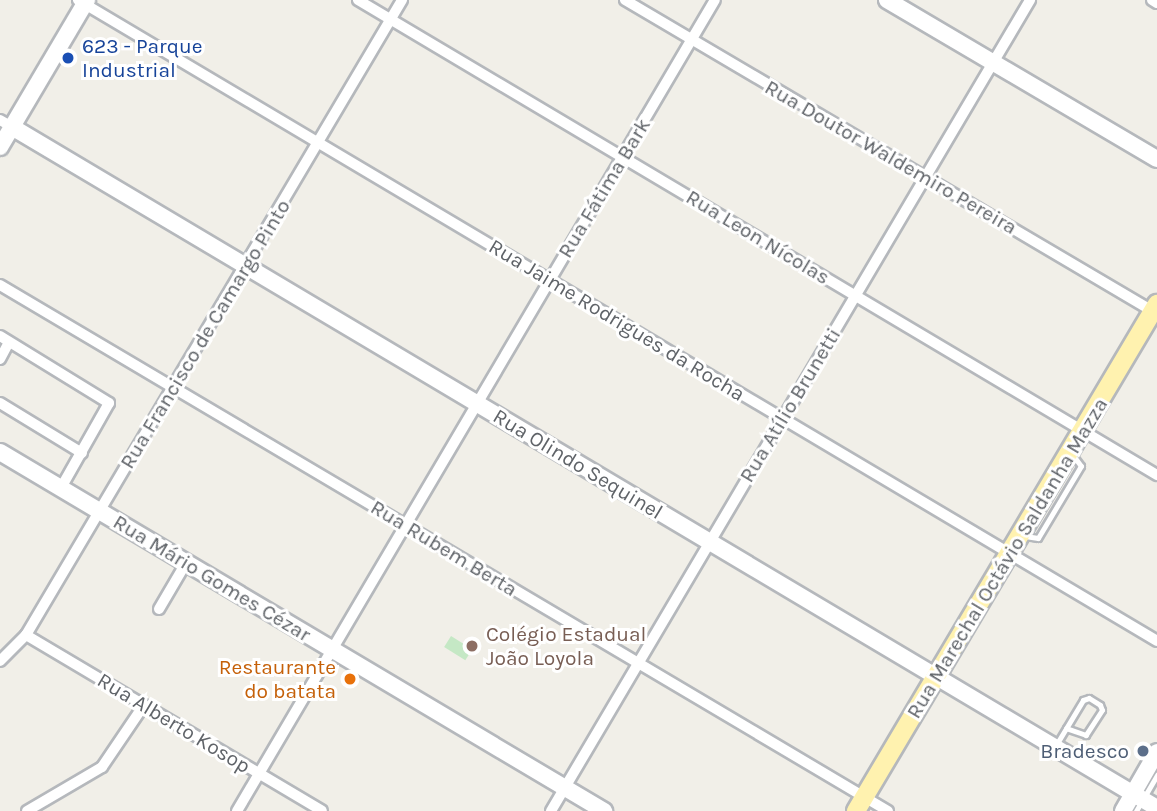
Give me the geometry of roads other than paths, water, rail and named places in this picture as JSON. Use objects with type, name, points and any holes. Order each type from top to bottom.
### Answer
[{"type":"main road","name":"Rua Marechal Octávio Saldanha Mazza","points":[[860,804],[1156,310]]},
{"type":"street","name":"Rua Leon Nícolas","points":[[358,0],[1157,475]]},
{"type":"street","name":"Rua Francisco de Camargo Pinto","points":[[0,661],[26,635],[402,0]]},
{"type":"street","name":"Rua Doutor Waldemiro Pereira","points":[[625,0],[1156,310]]},
{"type":"street","name":"Rua Fátima Bark","points":[[237,811],[715,0]]},
{"type":"street","points":[[887,0],[1157,159]]},
{"type":"street","name":"Rua Atílio Brunetti","points":[[551,811],[1030,0]]},
{"type":"street","points":[[1152,0],[1157,3]]},
{"type":"street","points":[[0,147],[6,123],[83,1]]},
{"type":"street","name":"Rua Jaime Rodrigues da Rocha","points":[[83,1],[1157,640]]},
{"type":"street","name":"Rua Olindo Sequinel","points":[[6,123],[1147,804]]},
{"type":"street","name":"Rua Rubem Berta","points":[[0,285],[638,663],[860,804],[888,811]]},
{"type":"street","points":[[0,359],[5,339],[109,403],[61,488]]},
{"type":"street","points":[[0,403],[82,453]]},
{"type":"street","name":"Rua Mário Gomes Cézar","points":[[0,452],[604,811]]},
{"type":"street","points":[[159,609],[186,563]]},
{"type":"street","name":"Rua Alberto Kosop","points":[[26,635],[322,811]]},
{"type":"street","points":[[26,811],[102,767],[144,705]]},
{"type":"street","points":[[1122,811],[1147,804],[1157,752]]},
{"type":"lane","points":[[1020,535],[1038,538],[1072,482],[1081,466],[1070,451]]},
{"type":"lane","points":[[1072,482],[1079,486]]},
{"type":"lane","points":[[1049,520],[1056,524]]},
{"type":"lane","points":[[1055,747],[1066,728],[1086,698],[1100,705],[1102,710],[1086,735],[1066,728]]},
{"type":"lane","points":[[1147,804],[1157,775]]},
{"type":"place","name":"623 - Parque Industrial","points":[[68,58]]},
{"type":"place","name":"Colégio Estadual João Loyola","points":[[472,646]]},
{"type":"place","name":"Restaurante do batata","points":[[350,679]]},
{"type":"place","name":"Bradesco","points":[[1143,751]]}]
